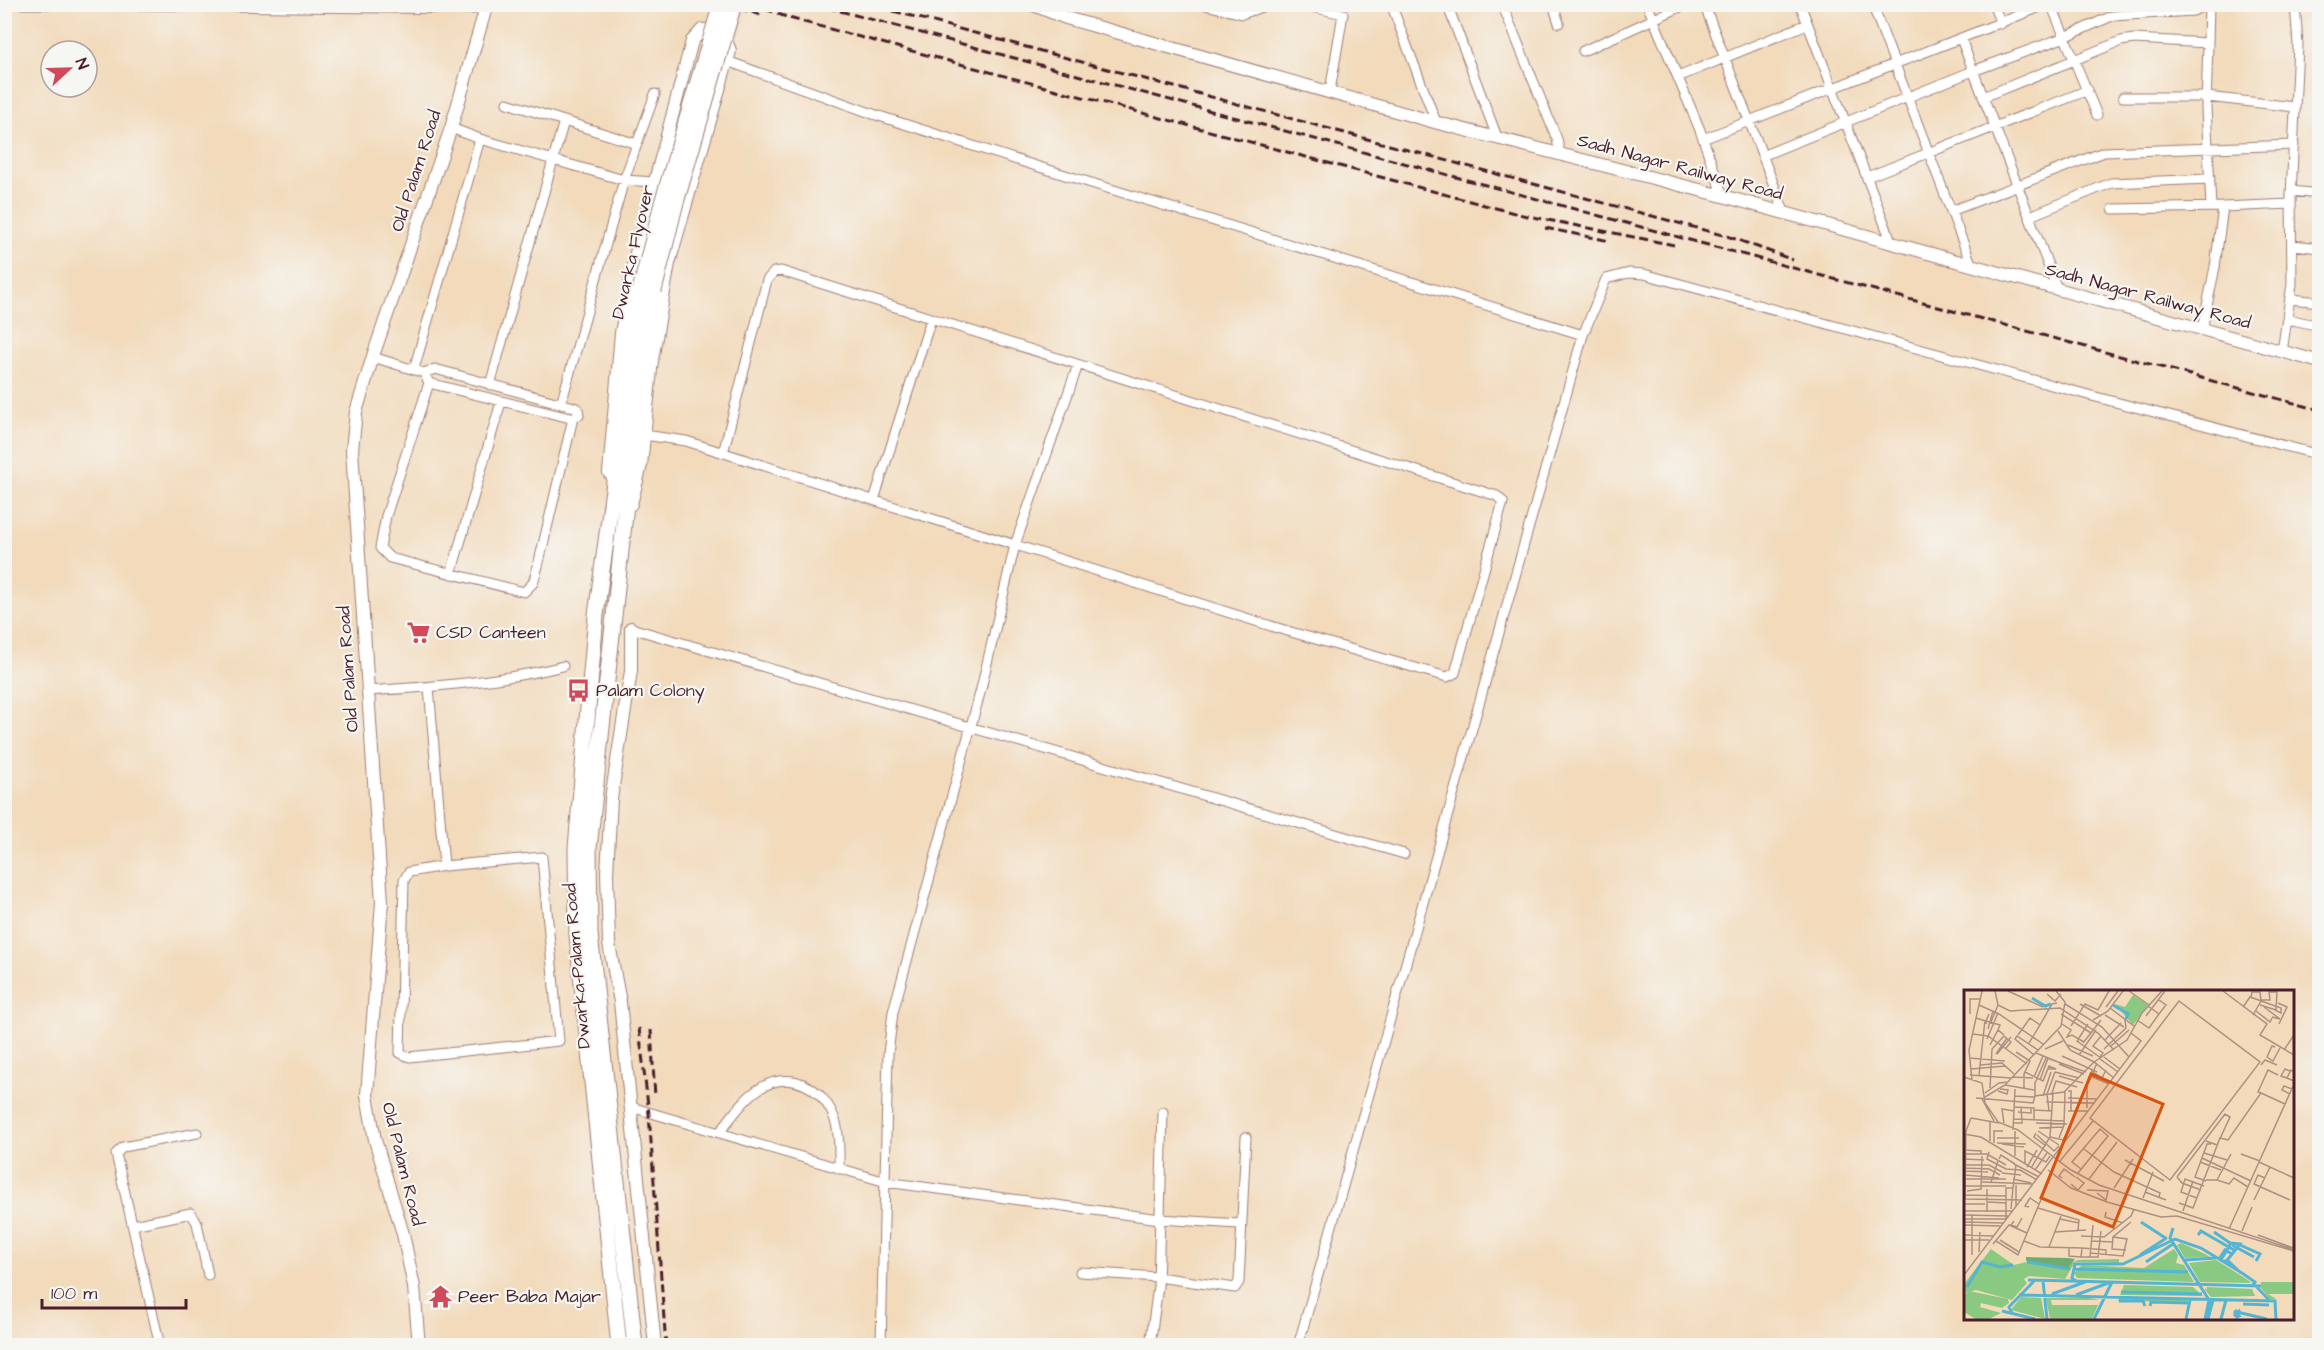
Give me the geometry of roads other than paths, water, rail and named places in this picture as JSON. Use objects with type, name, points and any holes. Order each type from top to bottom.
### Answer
[{"type":"main road","name":"Dwarka Flyover","points":[[613,549],[640,290],[662,203],[721,4]]},
{"type":"main road","name":"Dwarka Flyover","points":[[619,501],[654,291],[675,206],[734,4]]},
{"type":"main road","name":"Dwarka-Palam Road","points":[[613,549],[596,615],[576,848],[577,935],[619,1346]]},
{"type":"main road","name":"Dwarka-Palam Road","points":[[613,549],[589,848],[590,934],[635,1346]]},
{"type":"street","points":[[22,4],[486,7]]},
{"type":"street","name":"Sadh Nagar Railway Road","points":[[1032,4],[1066,18],[1436,122],[1723,196],[2319,362]]},
{"type":"street","points":[[1202,4],[1242,14],[1270,4]]},
{"type":"street","points":[[1300,4],[1343,14],[1330,92]]},
{"type":"street","points":[[1391,4],[1436,122]]},
{"type":"street","points":[[1447,4],[1497,137]]},
{"type":"street","points":[[1502,4],[1557,139],[1560,154]]},
{"type":"street","points":[[1552,4],[1559,23]]},
{"type":"street","points":[[1647,4],[1704,140],[1723,196]]},
{"type":"street","points":[[1583,51],[1687,4]]},
{"type":"street","points":[[1704,4],[1785,214]]},
{"type":"street","points":[[1800,4],[1892,243]]},
{"type":"street","points":[[1872,4],[1972,266]]},
{"type":"street","points":[[1994,4],[2001,24]]},
{"type":"street","points":[[1704,140],[2049,4],[2097,115]]},
{"type":"street","points":[[1764,155],[2118,14],[2193,11],[2208,4],[2207,97],[2211,207]]},
{"type":"street","points":[[2282,352],[2291,299],[2293,245],[2291,191],[2298,45],[2295,4]]},
{"type":"street","name":"Old Palam Road","points":[[419,1346],[414,1287],[403,1234],[375,1140],[367,1095],[382,902],[352,450],[356,412],[451,128],[486,7]]},
{"type":"street","points":[[1678,77],[1807,24]]},
{"type":"street","points":[[705,29],[718,32],[728,44],[727,61],[669,263],[652,360],[641,465],[613,549],[610,443],[621,333],[636,253],[694,37],[705,29]]},
{"type":"street","points":[[1961,39],[2058,291]]},
{"type":"street","points":[[1983,97],[2074,59],[2134,39],[2208,43]]},
{"type":"street","points":[[727,61],[876,115],[1583,335]]},
{"type":"street","points":[[1867,177],[2088,90]]},
{"type":"street","points":[[561,404],[624,180],[655,94]]},
{"type":"street","points":[[2123,98],[2207,97],[2295,106]]},
{"type":"street","points":[[507,103],[638,144]]},
{"type":"street","points":[[490,385],[564,121]]},
{"type":"street","points":[[451,128],[480,139],[624,180],[655,182]]},
{"type":"street","points":[[414,369],[480,139]]},
{"type":"street","points":[[1951,211],[2104,152],[2208,146],[2294,145]]},
{"type":"street","points":[[2030,216],[2114,182],[2210,179]]},
{"type":"street","points":[[2291,191],[2319,194]]},
{"type":"street","points":[[2113,209],[2291,204]]},
{"type":"street","points":[[2202,330],[2215,267],[2223,207]]},
{"type":"street","points":[[2293,245],[2319,248]]},
{"type":"street","points":[[644,435],[686,441],[723,453],[1015,544],[1284,630],[1447,677],[1455,673],[1503,505],[1500,498],[781,271],[774,272],[767,280],[723,453]]},
{"type":"street","points":[[1298,1346],[1583,335],[1604,280],[1611,276],[1637,272],[2092,396],[2319,455]]},
{"type":"street","points":[[2291,299],[2319,302]]},
{"type":"street","points":[[874,500],[931,319]]},
{"type":"street","points":[[2288,319],[2319,326]]},
{"type":"street","points":[[373,357],[424,373],[429,383],[386,516],[380,548],[390,558],[524,592],[533,584],[573,418]]},
{"type":"street","points":[[881,1346],[888,1054],[893,1012],[971,727],[1015,544],[1078,365]]},
{"type":"street","points":[[424,373],[435,369],[578,409],[579,415],[573,418],[429,383]]},
{"type":"street","points":[[451,574],[501,402]]},
{"type":"street","points":[[655,1346],[620,1002],[609,944],[608,873],[611,799],[631,671],[631,627],[1404,854]]},
{"type":"street","points":[[368,691],[429,687],[528,675],[563,666]]},
{"type":"street","points":[[429,687],[444,866]]},
{"type":"street","points":[[542,857],[559,1041],[409,1057],[400,1053],[404,880],[409,872],[444,866],[542,857]]},
{"type":"street","points":[[719,1133],[742,1103],[758,1090],[784,1080],[801,1082],[816,1089],[827,1103],[836,1121],[839,1139],[839,1169]]},
{"type":"street","points":[[631,1107],[886,1182],[1160,1219],[1239,1224]]},
{"type":"street","points":[[1150,1346],[1158,1278],[1163,1112]]},
{"type":"street","points":[[160,1346],[117,1151],[123,1147],[197,1133]]},
{"type":"street","points":[[1080,1272],[1158,1278],[1234,1288],[1239,1282],[1239,1224],[1246,1137]]},
{"type":"street","points":[[133,1225],[191,1213],[197,1223],[208,1275]]},
{"type":"railway","points":[[726,4],[761,15]]},
{"type":"railway","points":[[752,4],[789,18],[1518,214],[1674,245]]},
{"type":"railway","points":[[814,4],[2320,410]]},
{"type":"railway","points":[[867,4],[1730,237],[1793,260]]},
{"type":"railway","points":[[1545,228],[1610,241]]},
{"type":"railway","points":[[639,1028],[649,1114],[666,1346]]},
{"type":"railway","points":[[651,1030],[655,1097]]},
{"type":"place","name":"CSD Canteen","points":[[418,632]]},
{"type":"place","name":"Palam Colony","points":[[578,690]]},
{"type":"place","name":"Peer Baba Majar","points":[[440,1296]]}]
